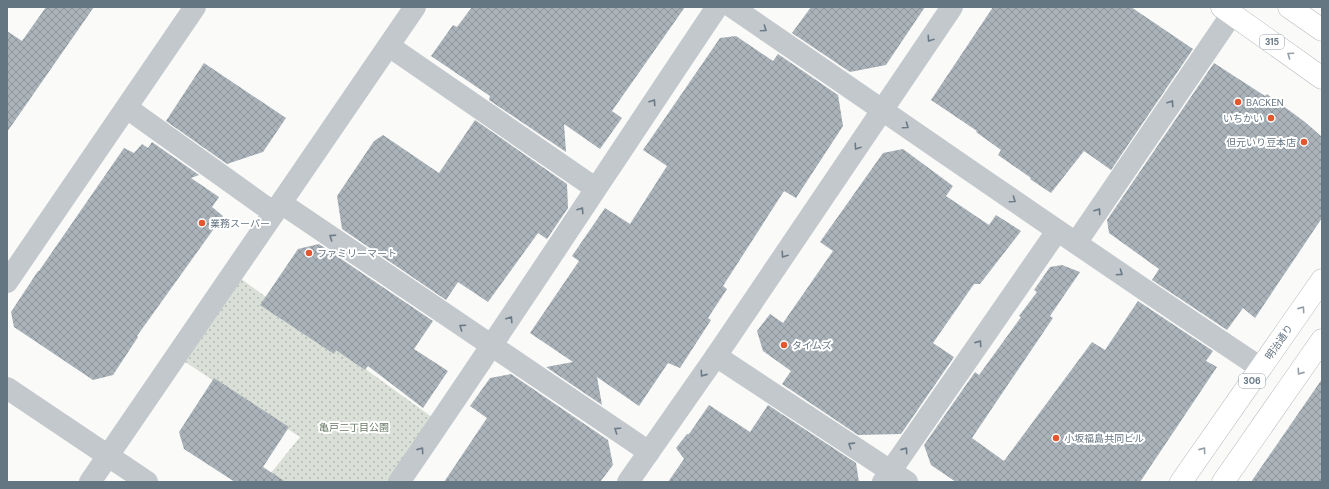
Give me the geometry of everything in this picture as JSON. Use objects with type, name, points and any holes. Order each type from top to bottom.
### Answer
[{"type":"main road","points":[[1289,7],[1322,30]]},
{"type":"main road","name":"315","points":[[1227,10],[1322,78]]},
{"type":"main road","name":"明治通り","points":[[1181,482],[1322,280]]},
{"type":"main road","points":[[1223,482],[1322,340]]},
{"type":"street","points":[[7,282],[195,7]]},
{"type":"street","points":[[90,482],[415,7]]},
{"type":"street","points":[[399,482],[492,347],[595,188],[717,7]]},
{"type":"street","points":[[732,7],[882,109],[1056,231],[1261,368]]},
{"type":"street","points":[[628,482],[716,356],[952,7]]},
{"type":"street","points":[[1076,243],[1227,10]]},
{"type":"street","points":[[388,46],[595,188]]},
{"type":"street","points":[[127,108],[277,208],[492,347],[649,452]]},
{"type":"street","points":[[716,356],[894,478],[1056,231]]},
{"type":"street","points":[[7,388],[147,482]]},
{"type":"green space","name":"亀戸二丁目公園","points":[[233,273],[440,423],[394,482],[282,482],[270,474],[300,437],[176,356]]},
{"type":"building","points":[[46,7],[94,7],[7,132],[7,31],[22,41]]},
{"type":"building","points":[[472,7],[685,7],[612,111],[622,118],[600,149],[564,124],[566,152],[489,100],[490,96],[431,56],[453,25],[457,27]]},
{"type":"building","points":[[811,7],[925,7],[886,65],[850,72],[792,33]]},
{"type":"building","points":[[993,7],[1131,7],[1193,49],[1111,170],[1084,151],[1051,193],[998,155],[1001,150],[976,132],[977,131],[931,100]]},
{"type":"building","points":[[736,36],[773,61],[778,54],[838,95],[843,126],[796,198],[784,191],[723,286],[727,289],[708,318],[711,320],[680,368],[668,363],[639,406],[597,377],[602,405],[546,367],[573,362],[530,333],[579,261],[572,256],[605,208],[630,224],[667,166],[643,150],[720,38]]},
{"type":"building","points":[[204,63],[286,118],[263,152],[227,164],[166,121]]},
{"type":"building","points":[[1214,63],[1265,96],[1267,94],[1305,122],[1322,137],[1322,218],[1255,318],[1243,308],[1227,330],[1152,280],[1159,269],[1109,233],[1107,220]]},
{"type":"building","points":[[475,120],[567,184],[568,208],[547,239],[538,233],[488,302],[458,282],[446,300],[342,229],[337,196],[374,141],[383,135],[439,173]]},
{"type":"building","points":[[152,142],[199,175],[191,178],[219,197],[212,207],[223,216],[137,336],[138,337],[113,375],[93,380],[14,327],[11,312],[124,148],[134,153],[142,144],[148,148]]},
{"type":"building","points":[[903,149],[953,186],[946,196],[989,225],[996,215],[1021,231],[980,284],[974,284],[933,343],[954,357],[901,434],[858,435],[782,384],[791,371],[763,351],[757,331],[770,314],[783,323],[833,251],[820,242],[883,153]]},
{"type":"building","points":[[319,244],[433,321],[414,349],[448,371],[423,408],[368,366],[365,370],[336,350],[334,354],[260,305],[298,249]]},
{"type":"building","points":[[1062,265],[1080,272],[1050,316],[1053,318],[972,438],[1004,461],[1092,342],[1105,350],[1138,301],[1213,351],[1206,361],[1217,367],[1140,482],[956,482],[931,465],[924,445],[975,372],[979,375],[1021,317],[1019,316],[1037,292],[1034,290],[1050,267]]},
{"type":"building","points":[[511,374],[608,440],[613,465],[600,482],[444,482],[487,418],[470,406],[490,378]]},
{"type":"building","points":[[214,378],[289,427],[263,467],[286,482],[235,482],[184,449],[179,432]]},
{"type":"building","points":[[1322,379],[1322,482],[1251,482]]},
{"type":"building","points":[[709,405],[750,432],[768,405],[856,463],[859,482],[668,482],[684,459],[676,448],[687,434],[689,434]]},
{"type":"place","name":"BACKEN","points":[[1238,102]]},
{"type":"place","name":"いちかい","points":[[1271,118]]},
{"type":"place","name":"但元いり豆本店","points":[[1304,142]]},
{"type":"place","name":"業務スーパー","points":[[202,223]]},
{"type":"place","name":"ファミリーマート","points":[[309,253]]},
{"type":"place","name":"タイムズ","points":[[784,345]]},
{"type":"place","name":"小坂福島共同ビル","points":[[1056,438]]}]
